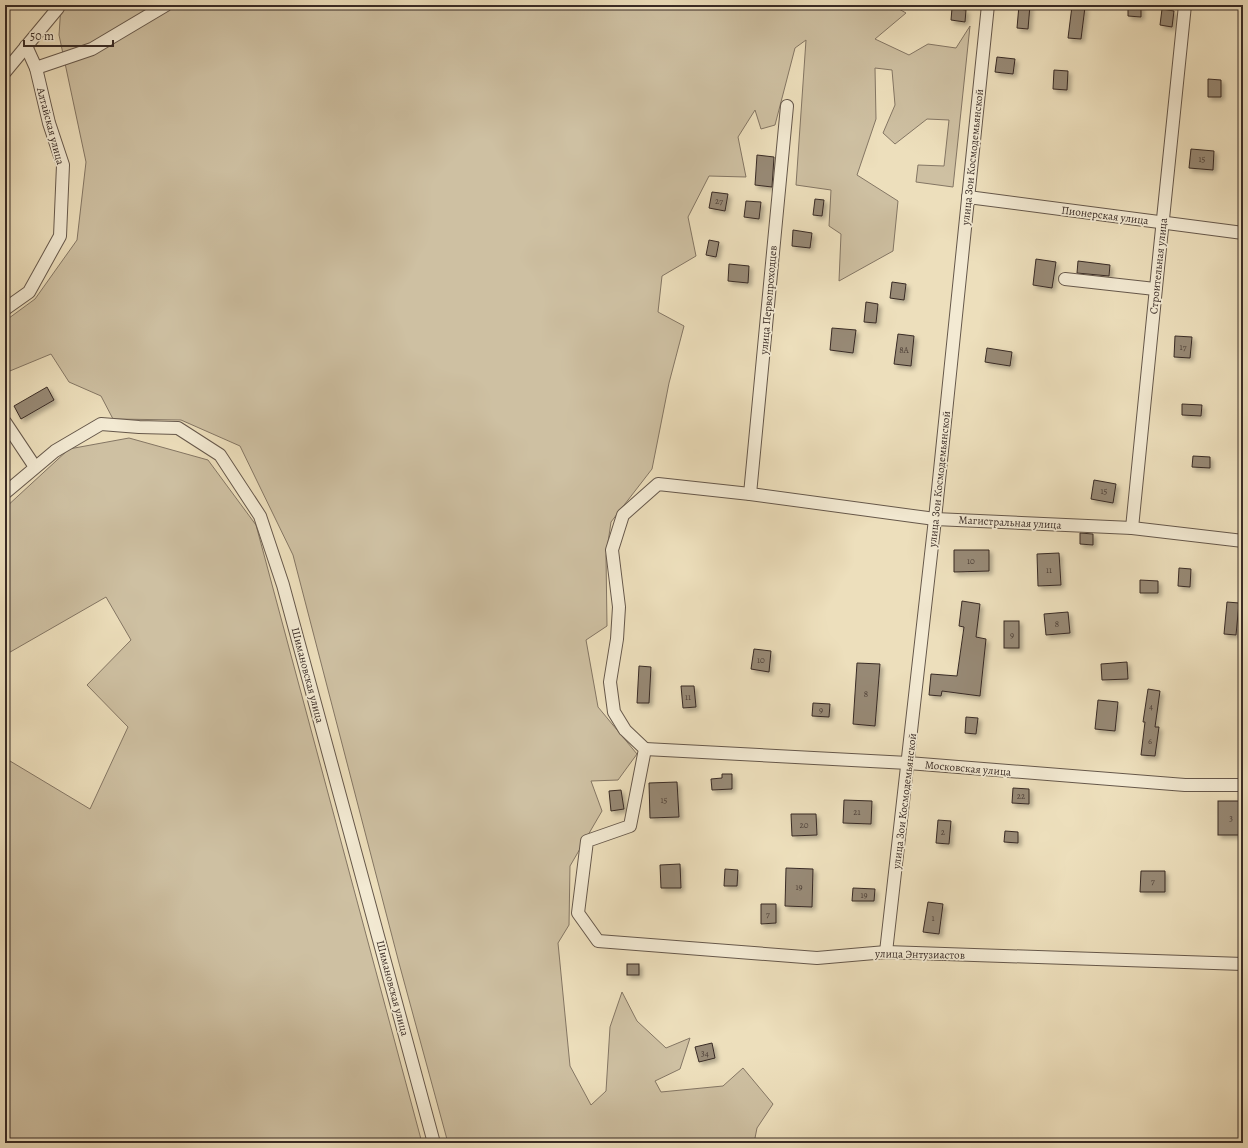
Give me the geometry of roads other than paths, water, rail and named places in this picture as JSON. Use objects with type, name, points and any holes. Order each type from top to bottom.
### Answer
[{"type":"street","points":[[5,72],[10,57],[26,46],[58,8],[58,5]]},
{"type":"street","points":[[36,68],[92,49],[166,5]]},
{"type":"street","name":"улица Зои Космодемьянской","points":[[886,952],[935,519],[988,5]]},
{"type":"street","name":"Строительная улица","points":[[1132,528],[1155,289],[1185,5]]},
{"type":"street","name":"Алтайская улица","points":[[5,309],[29,292],[60,236],[63,165],[49,123],[36,68],[26,46]]},
{"type":"street","name":"улица Первопроходцев","points":[[750,494],[787,106]]},
{"type":"street","name":"Пионерская улица","points":[[968,197],[1243,233]]},
{"type":"street","points":[[1065,279],[1155,289]]},
{"type":"street","points":[[5,422],[35,468]]},
{"type":"street","name":"Шимановская улица","points":[[5,493],[54,451],[101,424],[178,428],[220,455],[260,516],[283,585],[434,1143]]},
{"type":"street","name":"Магистральная улица","points":[[645,749],[625,730],[614,712],[610,682],[617,639],[619,607],[612,550],[623,515],[658,484],[750,494],[935,519],[1132,528],[1243,540]]},
{"type":"street","name":"Московская улица","points":[[645,749],[908,763],[1185,785],[1243,785]]},
{"type":"street","name":"улица Энтузиастов","points":[[645,749],[630,826],[587,842],[578,914],[598,941],[817,958],[886,952],[1243,964]]}]
